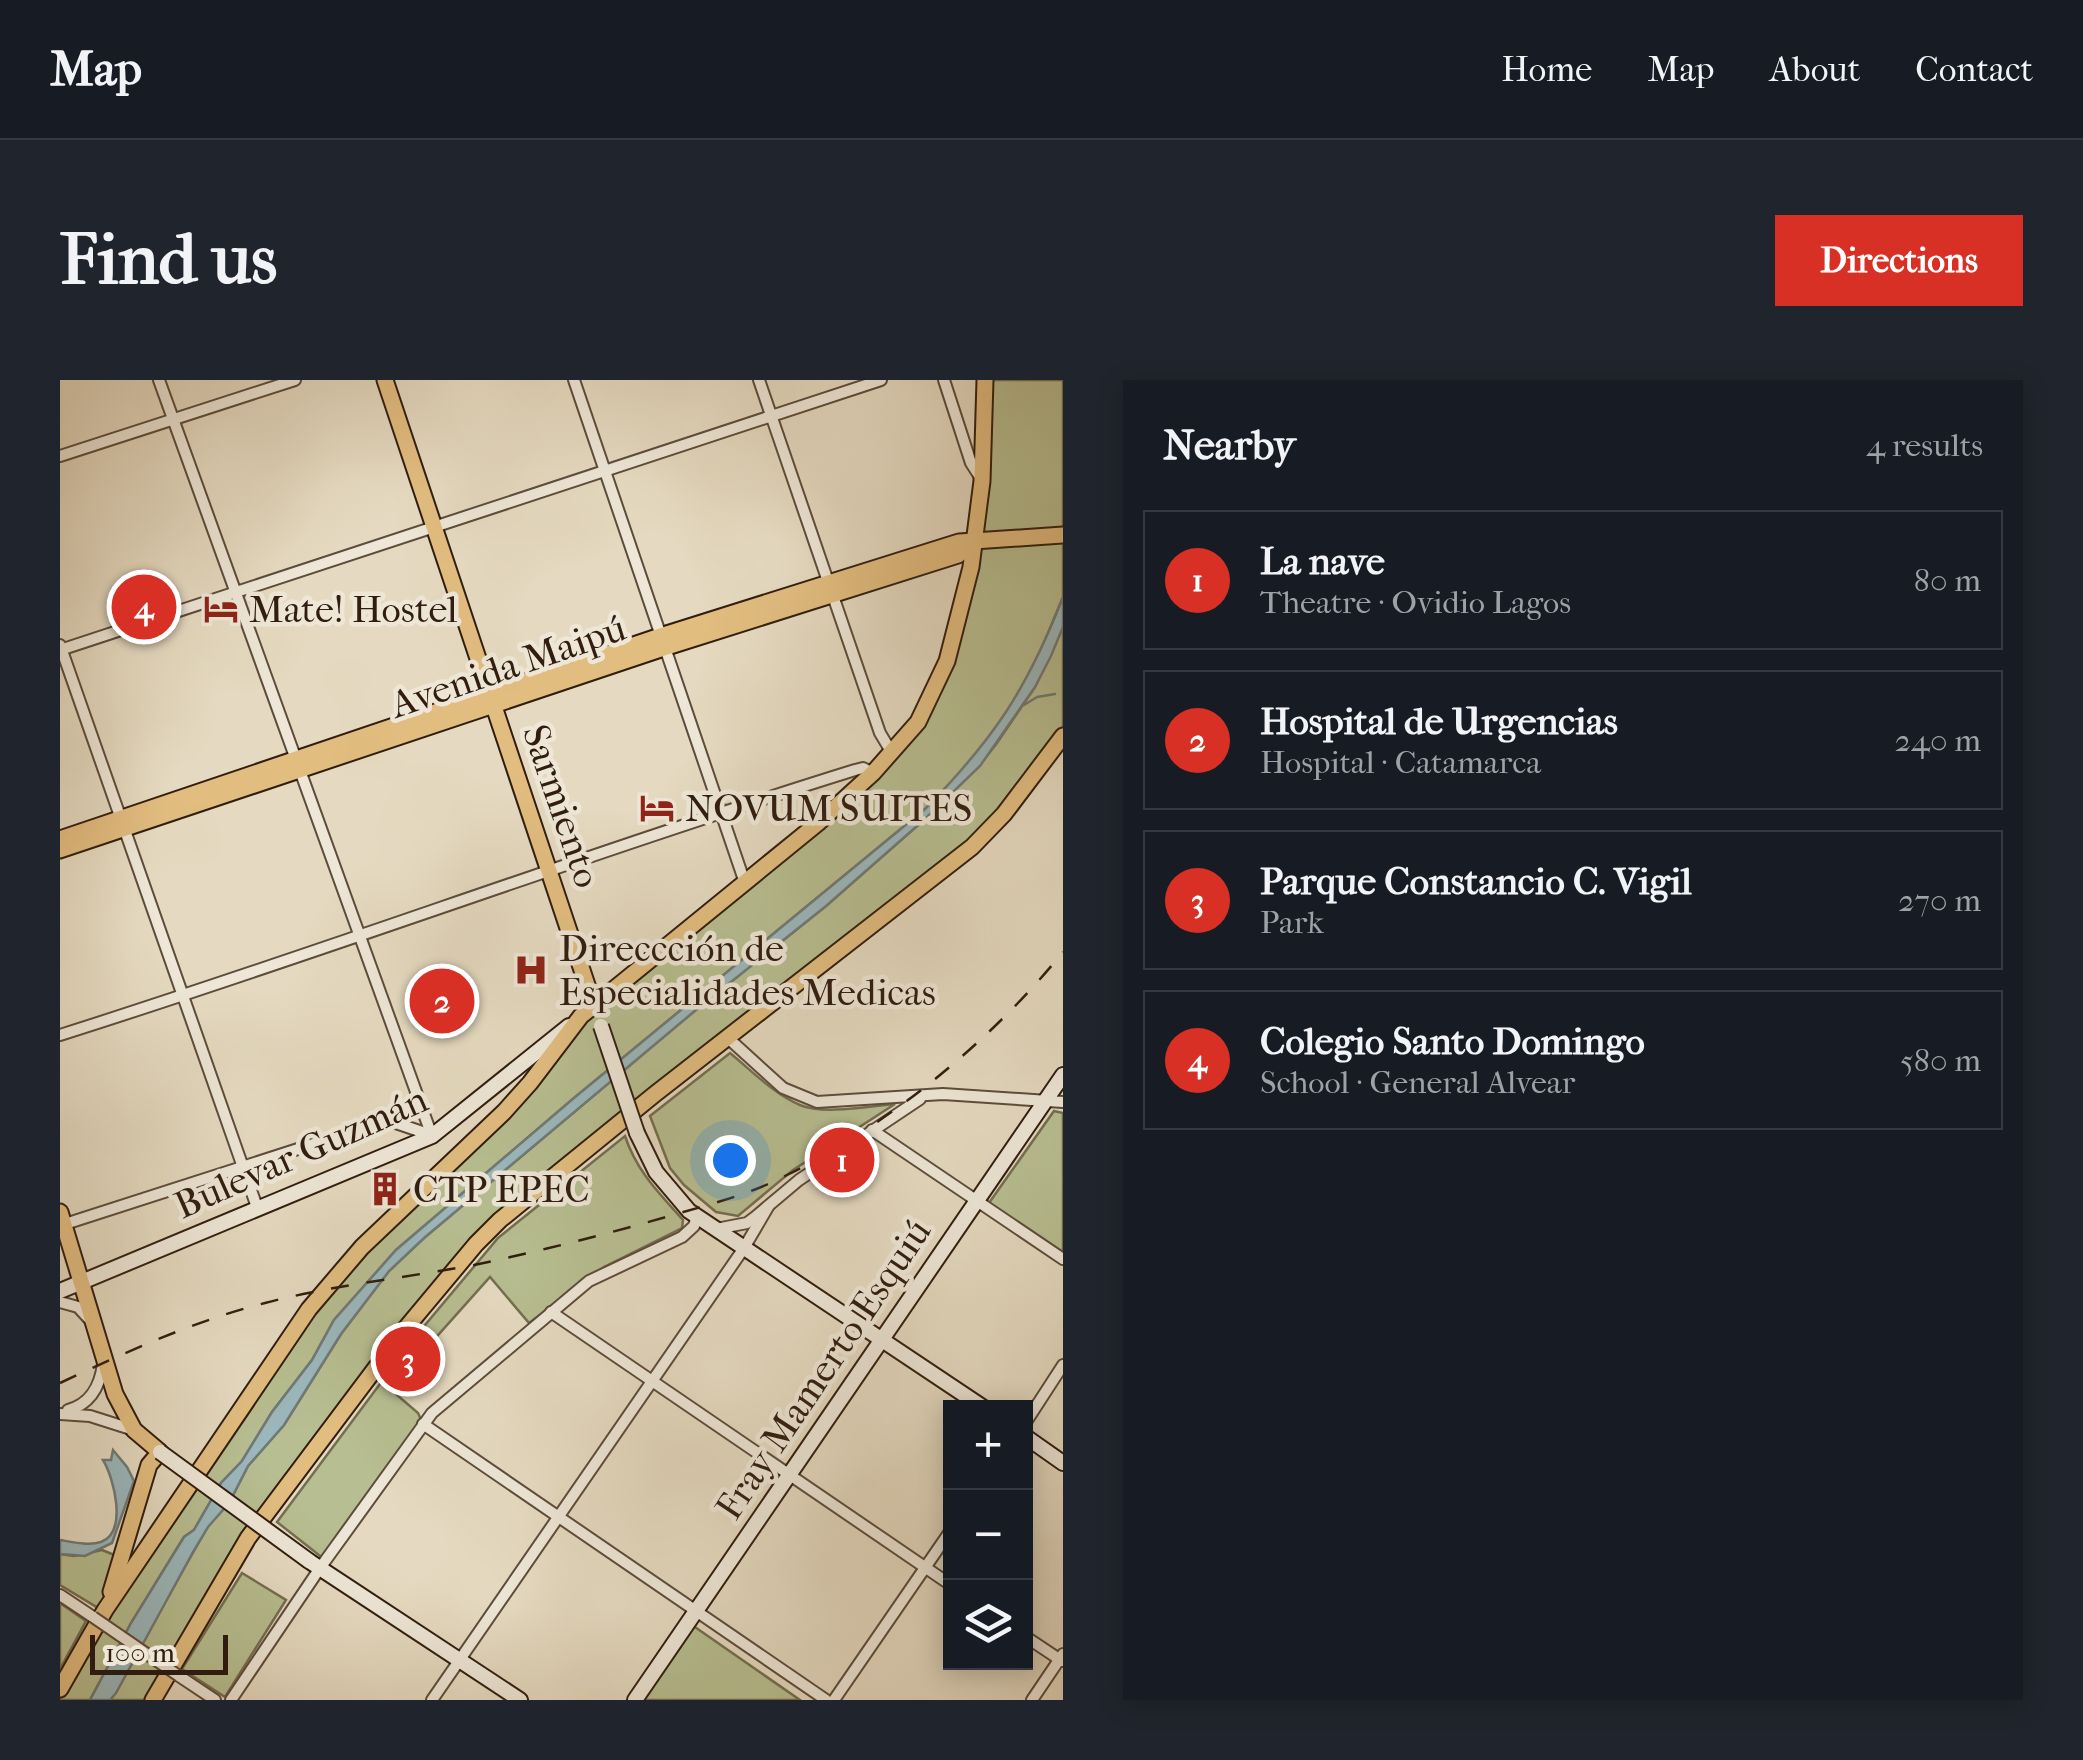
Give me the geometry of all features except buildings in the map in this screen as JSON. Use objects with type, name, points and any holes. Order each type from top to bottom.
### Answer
[{"type":"main road","name":"Sarmiento","points":[[385,380],[550,871],[587,1011],[600,1026],[637,1133],[656,1172],[672,1194],[697,1216]]},
{"type":"main road","name":"Bulevar Guzmán","points":[[60,1291],[432,1136],[745,883],[873,773],[918,722],[942,676],[962,611],[982,481],[985,380]]},
{"type":"main road","name":"Avenida Maipú","points":[[60,850],[123,824],[662,642],[830,589],[958,556],[975,542],[1063,535]]},
{"type":"main road","points":[[159,1694],[248,1538],[404,1329],[476,1244],[514,1208],[972,847],[1004,814],[1063,736]]},
{"type":"main road","name":"Avenida Maipú","points":[[60,838],[123,824]]},
{"type":"main road","points":[[60,1689],[99,1613],[309,1309],[362,1247],[530,1083],[587,1011]]},
{"type":"main road","name":"Fray Mamerto Esquiú","points":[[635,1700],[1063,1075]]},
{"type":"main road","points":[[697,1216],[972,1400]]},
{"type":"main road","points":[[61,1220],[103,1363],[134,1430],[314,1569],[520,1700]]},
{"type":"main road","points":[[1033,1442],[1063,1463]]},
{"type":"main road","points":[[99,1613],[149,1465],[160,1452]]},
{"type":"street","points":[[159,380],[432,1136]]},
{"type":"street","points":[[60,456],[295,380]]},
{"type":"street","points":[[574,380],[745,883]]},
{"type":"street","points":[[759,380],[880,733],[892,753]]},
{"type":"street","points":[[258,1210],[60,648],[880,380]]},
{"type":"street","points":[[944,380],[971,463],[982,481]]},
{"type":"street","points":[[60,1035],[361,937],[721,812],[855,770],[863,768],[873,773]]},
{"type":"street","points":[[728,1038],[783,1088],[818,1102],[926,1095],[1063,1102]]},
{"type":"street","points":[[716,1229],[747,1223],[799,1180],[926,1095]]},
{"type":"street","points":[[61,1220],[244,1168],[422,1109]]},
{"type":"street","points":[[388,1120],[432,1136]]},
{"type":"street","points":[[872,1130],[1063,1260]]},
{"type":"street","points":[[432,1700],[744,1248],[768,1206]]},
{"type":"street","points":[[231,1700],[319,1561],[330,1555],[440,1405],[589,1281],[682,1237],[694,1226],[697,1216]]},
{"type":"street","points":[[60,1302],[78,1307],[92,1323]]},
{"type":"street","points":[[551,1312],[943,1581]]},
{"type":"street","points":[[60,1413],[90,1398],[101,1379],[103,1363]]},
{"type":"street","points":[[1033,1411],[1063,1365]]},
{"type":"street","points":[[60,1413],[90,1416],[134,1430]]},
{"type":"street","points":[[423,1424],[826,1700]]},
{"type":"street","points":[[834,1700],[943,1541]]},
{"type":"street","points":[[60,1595],[99,1613],[215,1700]]},
{"type":"street","points":[[1032,1700],[1062,1659],[1033,1640]]},
{"type":"green space","points":[[985,380],[1063,380],[1063,597],[1034,667],[998,727],[974,759],[925,809],[396,1250],[334,1320],[312,1360],[272,1412],[242,1461],[221,1483],[194,1530],[184,1537],[90,1700],[60,1700],[60,1689],[309,1309],[504,1112],[581,1016],[818,823],[909,734],[965,597]]},
{"type":"green space","points":[[1063,627],[1063,736],[1004,814],[500,1220],[248,1538],[153,1700],[110,1700],[208,1526],[229,1503],[248,1466],[284,1425],[341,1334],[389,1271],[925,819],[997,743],[1035,687]]},
{"type":"green space","points":[[730,1053],[772,1088],[800,1105],[834,1110],[895,1104],[793,1170],[738,1216],[716,1212],[670,1168],[650,1116]]},
{"type":"green space","points":[[1054,1111],[1063,1113],[1063,1254],[989,1203]]},
{"type":"green space","points":[[625,1136],[642,1171],[683,1220],[682,1228],[604,1267],[529,1323],[490,1277],[390,1389],[418,1413],[423,1424],[324,1559],[277,1522],[415,1337],[498,1238]]},
{"type":"green space","points":[[102,1550],[117,1556],[100,1609],[60,1585],[60,1554],[74,1556]]},
{"type":"green space","points":[[242,1573],[286,1600],[225,1697],[182,1669]]},
{"type":"green space","points":[[60,1603],[86,1621],[60,1669]]},
{"type":"green space","points":[[692,1625],[800,1700],[640,1700]]},
{"type":"water","points":[[1063,597],[1063,627],[1051,656],[1035,687],[980,766],[826,906],[697,1009],[389,1271],[341,1334],[284,1425],[248,1466],[229,1503],[208,1527],[116,1693],[110,1700],[90,1700],[184,1537],[194,1530],[221,1483],[242,1461],[272,1412],[312,1360],[334,1320],[396,1250],[925,809],[971,759],[1006,711],[1036,659]]},
{"type":"water","points":[[113,1450],[134,1481],[112,1543],[85,1556],[60,1554],[60,1540],[101,1542],[114,1528],[114,1491],[103,1460],[111,1460]]},
{"type":"waterway","points":[[1024,705],[1037,697],[1055,694]]},
{"type":"railway","points":[[60,1383],[161,1338],[239,1310],[316,1291],[474,1265],[549,1248],[716,1203],[773,1182],[864,1131],[937,1078],[1004,1018],[1063,952]]},
{"type":"place","name":"Colegio Santo Domingo","points":[[144,607]]},
{"type":"place","name":"Mate! Hostel","points":[[221,609]]},
{"type":"place","name":"NOVUM SUITES","points":[[657,808]]},
{"type":"place","name":"Direccción de Especialidades Medicas","points":[[531,970]]},
{"type":"place","name":"Hospital de Urgencias","points":[[442,1001]]},
{"type":"place","name":"La nave","points":[[842,1160]]},
{"type":"place","name":"CTP EPEC","points":[[385,1189]]},
{"type":"place","name":"Parque Constancio C. Vigil","points":[[408,1359]]}]
